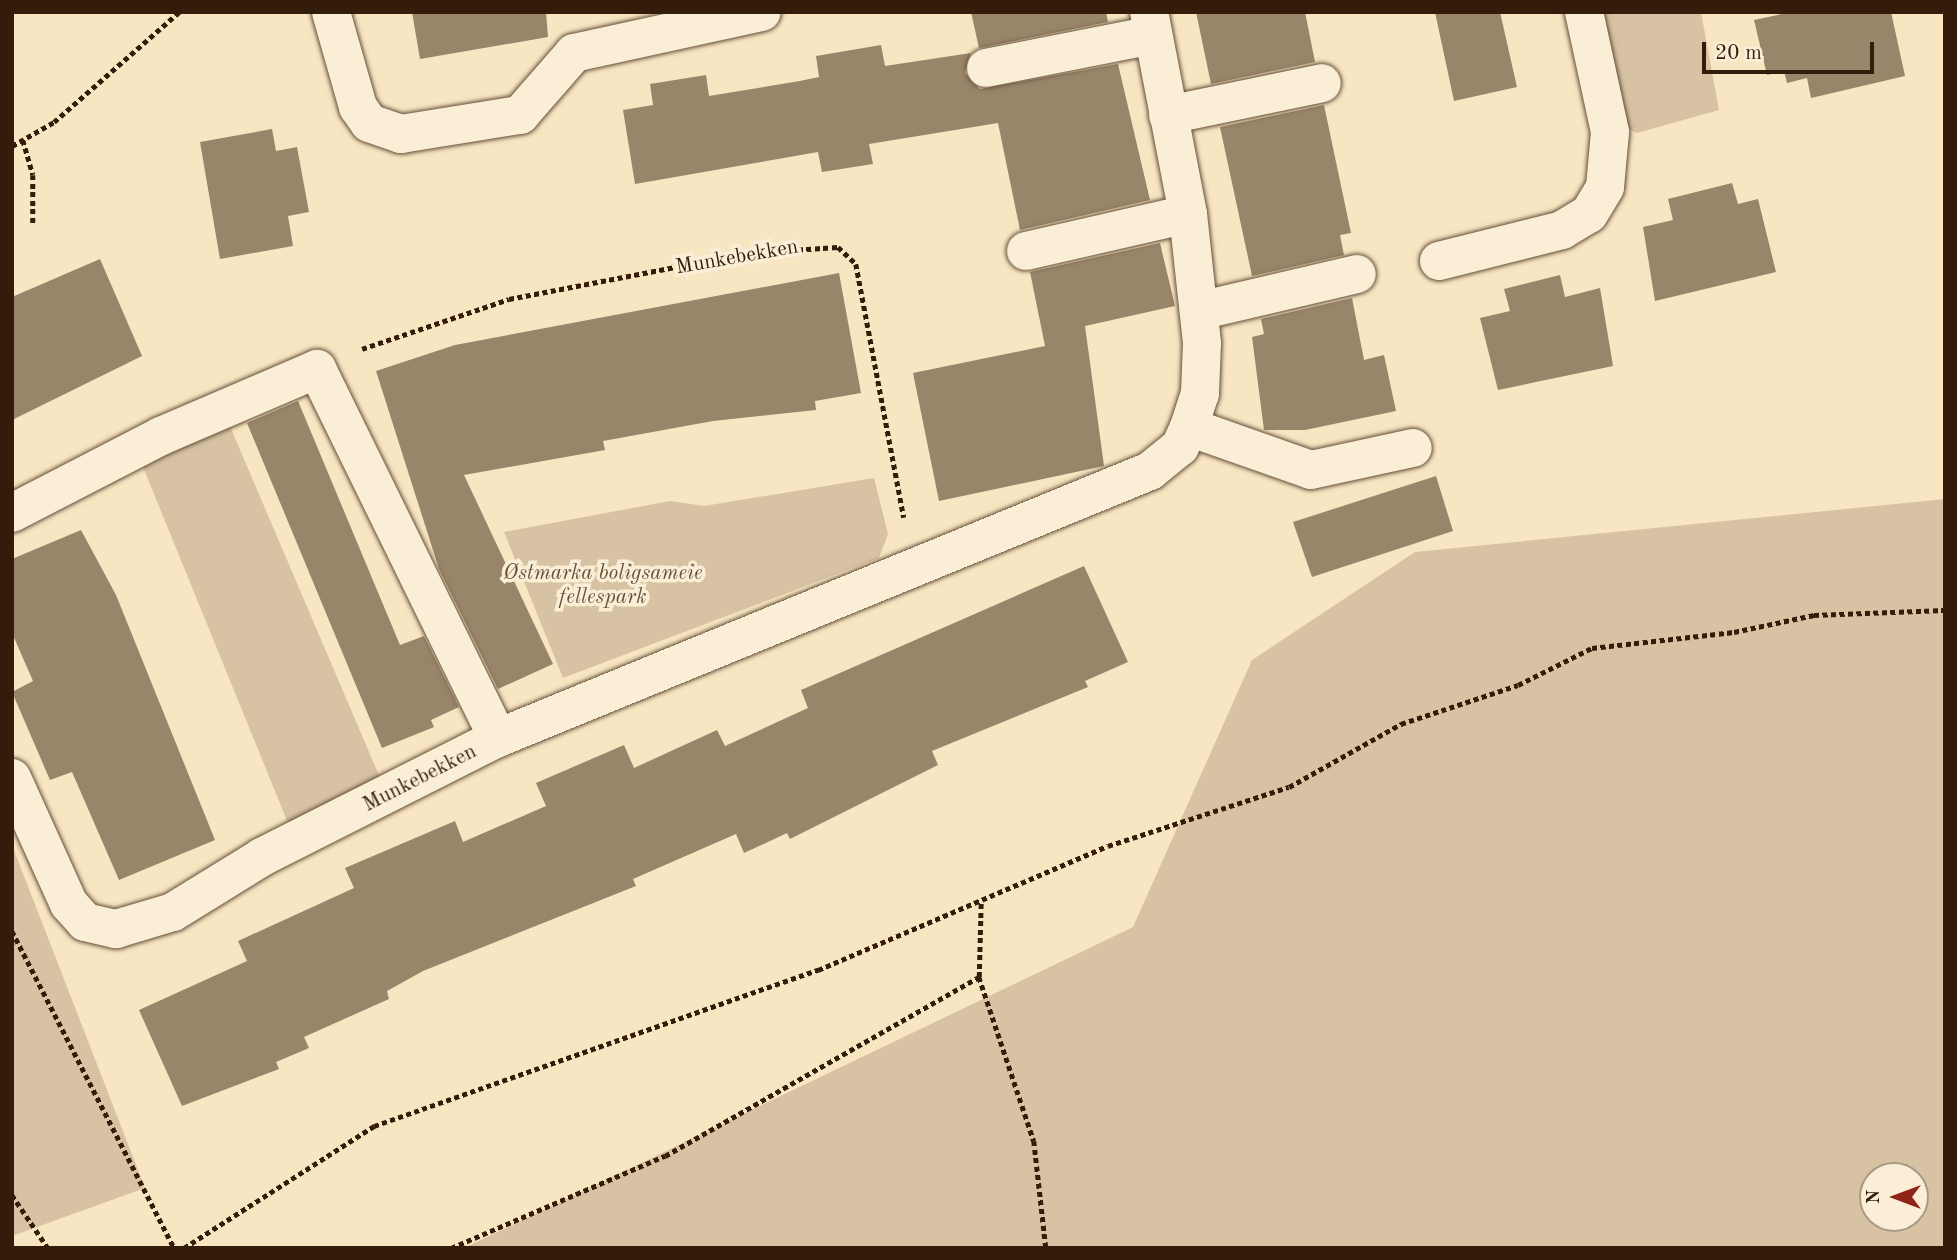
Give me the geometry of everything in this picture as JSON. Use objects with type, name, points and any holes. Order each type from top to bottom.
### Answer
[{"type":"lane","points":[[331,12],[358,107],[369,123],[401,134],[520,115],[574,53],[762,12]]},
{"type":"lane","points":[[1439,261],[1562,230],[1589,214],[1605,187],[1610,132],[1584,12]]},
{"type":"lane","points":[[986,68],[1151,24]]},
{"type":"lane","name":"Munkebekken","points":[[12,778],[69,904],[85,922],[116,929],[173,912],[262,857],[498,738],[910,566],[1114,490],[1180,447],[1200,394],[1199,311],[1188,214],[1151,24]]},
{"type":"lane","points":[[1168,115],[1322,83]]},
{"type":"lane","points":[[1026,251],[1188,214]]},
{"type":"lane","points":[[1199,311],[1357,274]]},
{"type":"lane","points":[[12,513],[161,436],[317,369],[498,738]]},
{"type":"lane","points":[[1189,428],[1311,470],[1413,448]]},
{"type":"path","points":[[12,146],[127,63],[179,12]]},
{"type":"path","points":[[23,140],[33,175],[33,223]]},
{"type":"path","name":"Munkebekken","points":[[317,369],[411,327],[509,299],[747,253],[838,247],[856,264],[910,566]]},
{"type":"path","points":[[184,1248],[374,1126],[818,970],[1108,846],[1289,787],[1401,724],[1518,685],[1592,648],[1734,632],[1814,615],[1945,610]]},
{"type":"path","points":[[981,902],[979,977],[1034,1141],[1046,1248]]},
{"type":"path","points":[[12,931],[174,1248]]},
{"type":"path","points":[[451,1248],[664,1156],[979,977]]},
{"type":"path","points":[[12,1195],[48,1248]]},
{"type":"green space","points":[[1597,12],[1701,12],[1719,110],[1637,133],[1627,128]]},
{"type":"green space","points":[[229,424],[381,780],[288,823],[143,467]]},
{"type":"green space","name":"Østmarka boligsameie fellespark","points":[[874,478],[888,534],[879,558],[563,678],[504,532],[670,501],[704,506]]},
{"type":"green space","points":[[1945,499],[1945,1248],[464,1248],[1133,927],[1252,660],[1415,552]]},
{"type":"green space","points":[[12,845],[145,1188],[12,1236]]},
{"type":"building","points":[[412,12],[546,12],[548,37],[420,59]]},
{"type":"building","points":[[971,12],[1106,12],[1108,22],[979,48]]},
{"type":"building","points":[[1196,12],[1305,12],[1315,62],[1211,84]]},
{"type":"building","points":[[1435,12],[1500,12],[1517,87],[1454,101]]},
{"type":"building","points":[[1791,12],[1891,12],[1905,76],[1811,98],[1807,78],[1787,83],[1784,71],[1767,75],[1754,20]]},
{"type":"building","points":[[881,45],[885,66],[971,53],[965,73],[980,89],[1118,64],[1150,200],[1020,230],[998,123],[869,144],[873,164],[822,172],[818,152],[635,184],[623,110],[653,105],[650,84],[706,75],[709,96],[800,81],[819,77],[816,56]]},
{"type":"building","points":[[1324,105],[1351,233],[1340,235],[1344,255],[1252,276],[1220,127]]},
{"type":"building","points":[[272,129],[276,151],[297,147],[309,212],[288,216],[293,246],[220,259],[200,142]]},
{"type":"building","points":[[1732,183],[1738,204],[1758,199],[1776,272],[1655,301],[1643,227],[1673,220],[1668,199]]},
{"type":"building","points":[[1160,243],[1175,306],[1085,326],[1104,466],[939,501],[913,373],[1045,346],[1030,272]]},
{"type":"building","points":[[100,259],[142,356],[12,420],[12,297]]},
{"type":"building","points":[[839,273],[861,393],[815,401],[816,410],[713,421],[603,441],[605,450],[464,475],[553,664],[498,689],[439,569],[376,371],[455,345]]},
{"type":"building","points":[[1560,275],[1565,297],[1600,288],[1613,366],[1498,390],[1480,318],[1510,311],[1504,289]]},
{"type":"building","points":[[1352,298],[1364,360],[1384,355],[1396,411],[1305,430],[1264,430],[1252,337],[1264,334],[1261,319]]},
{"type":"building","points":[[298,401],[400,645],[424,636],[459,707],[431,720],[434,727],[382,748],[247,423]]},
{"type":"building","points":[[1436,476],[1453,531],[1312,577],[1293,522]]},
{"type":"building","points":[[81,530],[116,595],[215,840],[119,880],[72,772],[50,780],[12,692],[33,681],[12,633],[12,559]]},
{"type":"building","points":[[1084,566],[1128,662],[1085,681],[1088,687],[932,751],[938,765],[790,839],[787,833],[744,853],[736,834],[633,879],[636,886],[423,971],[387,991],[389,999],[304,1037],[309,1048],[276,1062],[279,1069],[182,1106],[139,1010],[247,961],[238,941],[354,888],[345,868],[455,821],[463,842],[546,806],[536,783],[624,745],[634,768],[717,730],[725,746],[808,708],[801,690]]}]
